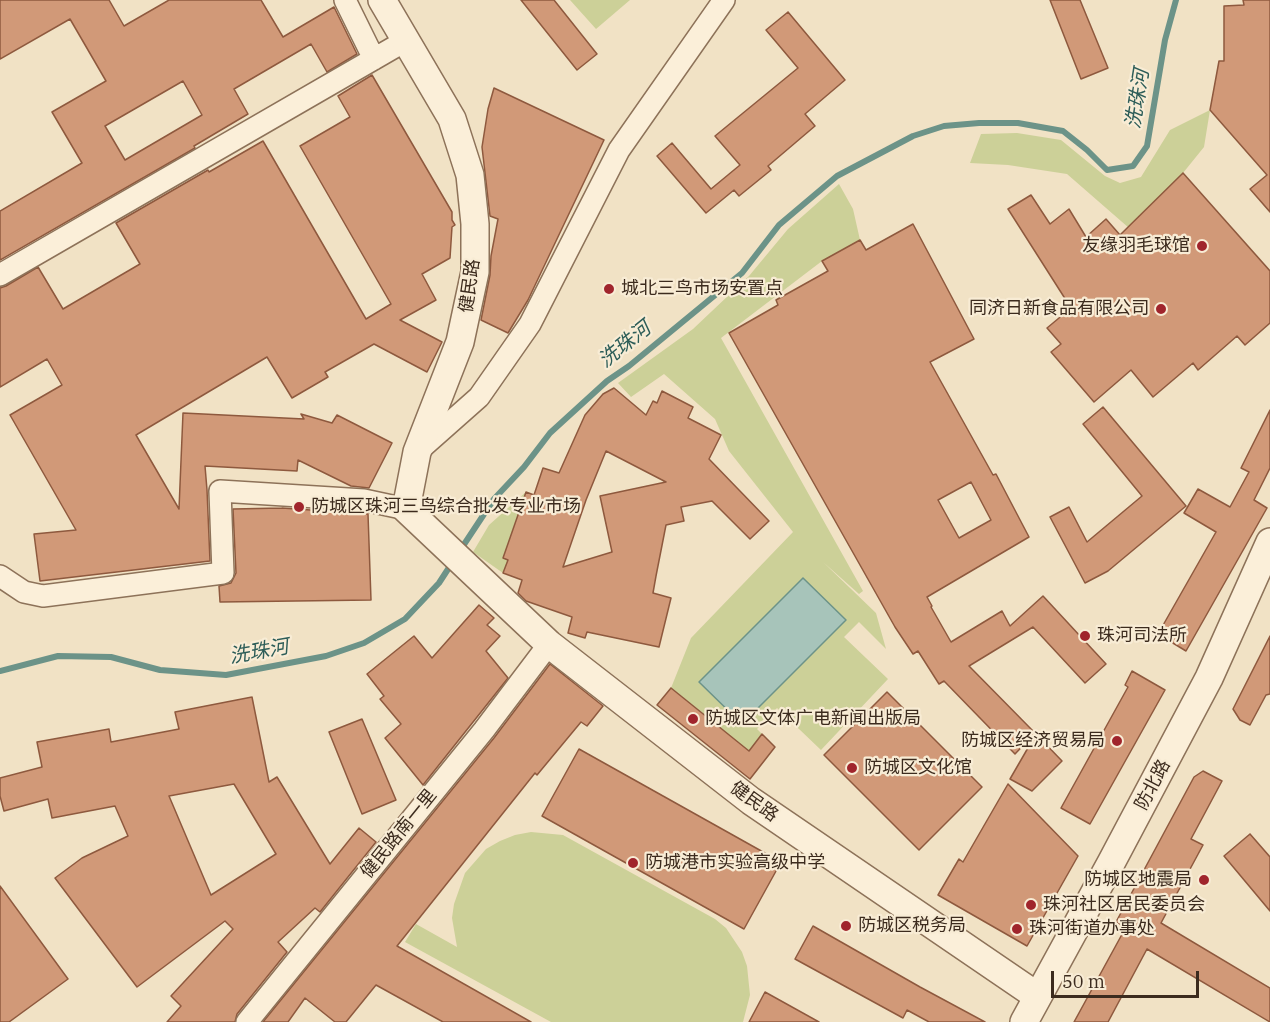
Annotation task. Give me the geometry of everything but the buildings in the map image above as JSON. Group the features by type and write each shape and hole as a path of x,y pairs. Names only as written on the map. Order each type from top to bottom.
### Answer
{"street":[{"path":"345,0 374,59"},
{"name":"健民路","path":"382,0 452,119 470,175 475,224 475,272 460,342 417,452 406,509 549,644 751,801 906,909 1037,996"},
{"path":"417,452 479,397 530,324 619,150 724,0"},
{"path":"0,275 405,41"},
{"path":"0,576 24,592 43,596 223,573 220,491 364,500 406,509"},
{"name":"防北路","path":"1024,1022 1209,678 1270,542"},
{"name":"健民路南一里","path":"247,1022 484,730 549,644"}],"green space":[{"path":"570,0 630,0 596,29"},
{"path":"1210,110 1204,147 1183,173 1129,228 1067,174 1008,165 970,163 981,134 1017,133 1061,140 1105,176 1120,183 1141,177 1170,130"},
{"path":"839,184 853,209 860,240 822,261 721,338 863,591 859,594 823,562 876,613 886,649 859,622 844,637 888,679 821,750 777,708 757,729 775,747 750,779 657,705 671,688 691,638 793,532 729,451 715,419 664,374 631,397 618,383 693,329 749,276 788,229"},
{"path":"526,492 503,558 508,560 503,573 473,552 489,525"},
{"path":"531,832 563,835 715,919 726,928 742,952 747,966 750,995 743,1022 551,1022 405,942 416,924 457,947 452,918 454,904 465,873 486,849 515,835"}],"water":[{"path":"803,578 846,620 742,724 699,682"}],"waterway":[{"name":"洗珠河","path":"461,549 494,499 524,467 550,433 607,381 629,366 742,273 779,225 837,176 913,136 944,126 979,123 1018,123 1063,131 1107,170 1133,166 1147,146 1165,40 1176,0"},
{"name":"洗珠河","path":"0,671 58,656 111,657 160,670 226,675 326,656 364,643 405,619 439,583 452,563"}],"place":[{"name":"友缘羽毛球馆","path":"1202,246"},
{"name":"城北三鸟市场安置点","path":"609,289"},
{"name":"同济日新食品有限公司","path":"1161,309"},
{"name":"防城区珠河三鸟综合批发专业市场","path":"299,507"},
{"name":"珠河司法所","path":"1085,636"},
{"name":"防城区文体广电新闻出版局","path":"693,719"},
{"name":"防城区经济贸易局","path":"1117,741"},
{"name":"防城区文化馆","path":"852,768"},
{"name":"防城港市实验高级中学","path":"633,863"},
{"name":"防城区地震局","path":"1204,880"},
{"name":"珠河社区居民委员会","path":"1031,905"},
{"name":"防城区税务局","path":"846,926"},
{"name":"珠河街道办事处","path":"1017,929"}]}
